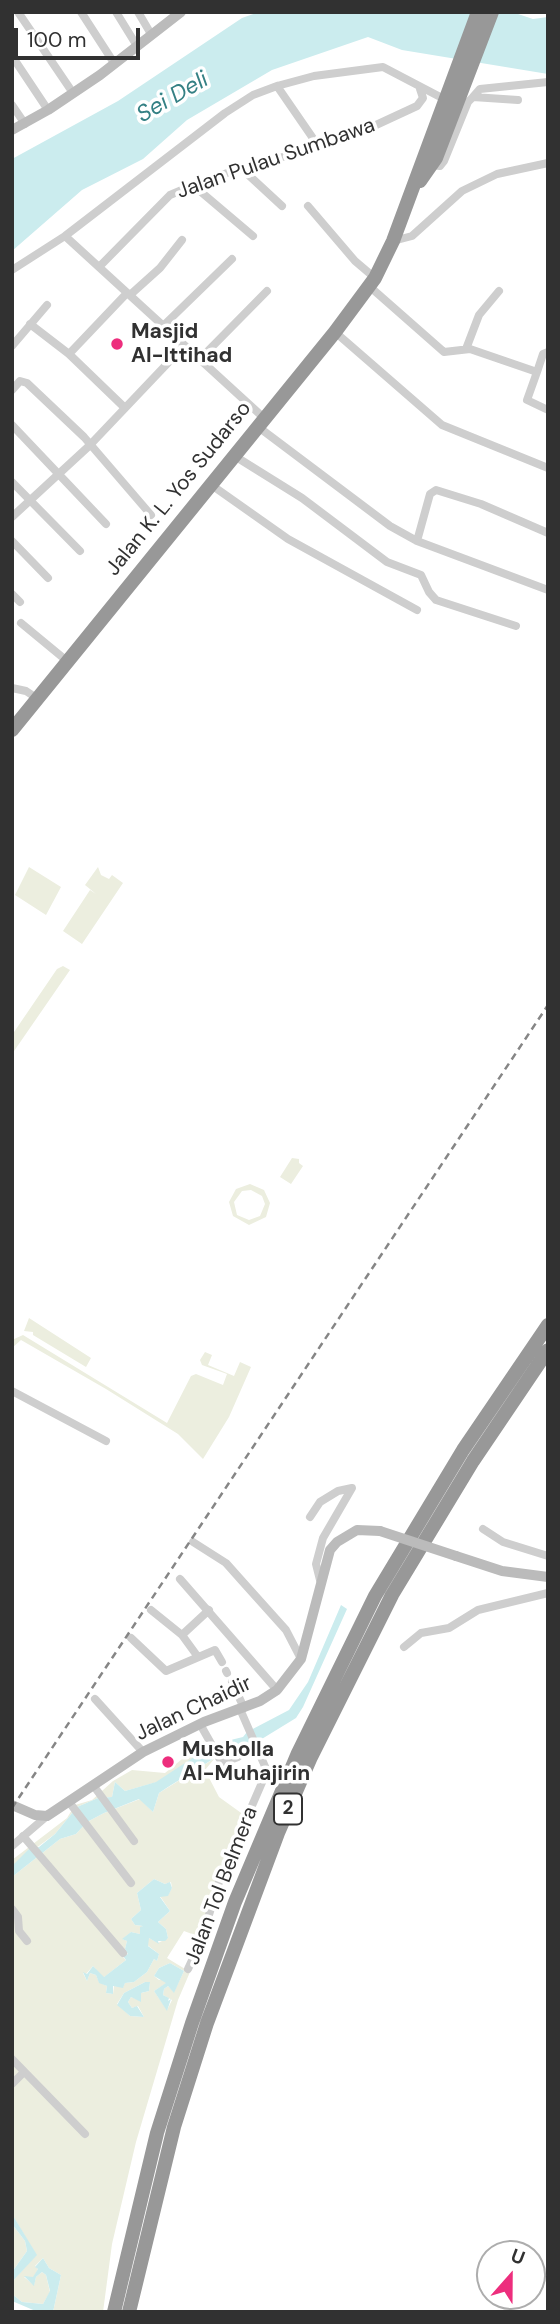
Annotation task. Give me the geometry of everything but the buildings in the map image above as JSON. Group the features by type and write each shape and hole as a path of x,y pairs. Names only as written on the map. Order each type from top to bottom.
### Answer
{"highway":[{"path":"412,190 431,165 461,78 478,12"},
{"path":"461,78 492,12"},
{"name":"Jalan K. L. Yos Sudarso","path":"13,729 335,332 374,279 393,241 446,100 461,78"},
{"name":"Jalan Tol Belmera","path":"114,2312 157,2133 192,2023 234,1902 298,1753 375,1596 463,1450 548,1325"},
{"name":"Jalan Tol Belmera","path":"129,2312 174,2127 212,2010 278,1832 311,1757 392,1595 473,1461 548,1350"}],"street":[{"path":"18,12 73,93"},
{"path":"81,12 114,64"},
{"path":"116,12 137,46"},
{"path":"138,12 151,34"},
{"path":"12,130 26,124 73,93 181,12"},
{"path":"12,56 48,110"},
{"path":"12,270 65,236 225,113 253,95 277,86 352,69 383,67 399,74 420,89 446,100"},
{"path":"431,165 440,166 444,161 468,102 480,89 548,82"},
{"path":"277,86 319,147"},
{"name":"Jalan Pulau Sumbawa","path":"100,266 164,198 242,169 348,138 417,106 423,98 420,89"},
{"path":"473,97 518,100"},
{"path":"12,105 26,124"},
{"path":"393,241 412,236 462,191 497,174 548,163"},
{"path":"242,169 282,206"},
{"path":"194,186 253,236"},
{"path":"308,206 355,261 441,350 466,349 537,372"},
{"path":"65,236 100,266 261,422 390,526 417,541 548,590"},
{"path":"69,354 129,294 160,268 182,240"},
{"path":"163,326 232,259"},
{"path":"199,360 267,291"},
{"path":"466,349 479,315 499,291"},
{"path":"12,346 47,305"},
{"path":"30,324 69,354 125,408"},
{"path":"335,332 442,425 548,468"},
{"path":"12,517 89,446 184,346"},
{"path":"547,349 527,400 548,410"},
{"path":"12,390 20,381 27,383 84,437 150,515"},
{"path":"12,425 106,524"},
{"path":"233,455 302,498 387,562 421,575 436,600 516,625"},
{"path":"12,482 80,551"},
{"path":"210,484 288,539 417,610"},
{"path":"417,541 430,494 436,490 481,504 548,533"},
{"path":"12,541 48,578"},
{"path":"12,594 20,602"},
{"path":"21,623 67,661"},
{"path":"12,688 20,688 38,699"},
{"path":"12,1391 106,1441"},
{"path":"310,1517 320,1502 338,1491 352,1488 323,1538 316,1564 320,1580"},
{"path":"483,1529 503,1542 548,1556"},
{"name":"Jalan Chaidir","path":"47,1816 71,1804 93,1785 143,1752 200,1724 242,1709 277,1690 301,1659 326,1558 337,1542 357,1530 380,1531 502,1571 548,1577"},
{"path":"193,1542 226,1563 286,1630 301,1659"},
{"path":"180,1579 277,1690"},
{"path":"404,1647 421,1633 449,1628 478,1610 548,1593"},
{"path":"151,1609 182,1635 198,1657"},
{"path":"182,1635 209,1610"},
{"path":"131,1638 166,1671 215,1650 222,1662"},
{"path":"188,1969 201,1941 219,1882 267,1771 247,1726 232,1682"},
{"path":"95,1699 143,1752"},
{"path":"200,1724 222,1763 238,1757"},
{"path":"93,1785 134,1841"},
{"path":"71,1804 131,1883"},
{"path":"12,1805 35,1815 47,1816"},
{"path":"12,1846 25,1840 47,1816"},
{"path":"25,1840 123,1953"},
{"path":"12,1909 18,1917 19,1931 27,1941"},
{"path":"12,2059 85,2134"},
{"path":"12,2084 24,2072"}],"shaded area":[{"path":"29,867 61,887 46,915 15,895"},
{"path":"98,867 101,875 109,879 112,875 123,883 82,944 63,931 90,890 96,894 85,885"},
{"path":"63,966 70,970 12,1054 12,1035 57,969"},
{"path":"292,1158 299,1159 303,1166 291,1184 280,1177"},
{"path":"250,1184 264,1190 270,1203 266,1217 249,1225 233,1216 229,1202 236,1189","holes":["251,1190 262,1196 265,1204 260,1216 249,1220 237,1215 234,1202 242,1191"]},
{"path":"29,1318 91,1358 86,1367 33,1335 33,1332 24,1331"},
{"path":"23,1335 167,1423 191,1376 196,1374 223,1385 227,1374 202,1365 200,1360 205,1352 212,1355 208,1365 234,1376 240,1362 251,1367 229,1417 203,1459 178,1434 106,1389 21,1340 12,1348 12,1340"},
{"path":"204,1741 211,1749 157,1782 125,1791 115,1782 112,1797 98,1798 77,1807 55,1834 12,1866 12,1860 67,1818 75,1805 92,1800 113,1781 132,1770 165,1773"},
{"path":"215,1758 205,1770 219,1797 244,1815 226,1854 200,1937 184,1931 167,1958 190,1972 178,2000 136,2142 112,2244 103,2312 53,2312 61,2275 49,2268 43,2258 35,2266 38,2269 34,2277 24,2277 34,2285 36,2277 42,2272 46,2275 50,2292 43,2304 22,2302 12,2294 12,2282 36,2255 12,2214 12,1877 60,1839 76,1834 87,1822 104,1813 140,1799 153,1812 159,1793","holes":["154,1879 165,1884 171,1882 172,1888 168,1895 160,1896 170,1911 158,1922 166,1929 168,1938 158,1943 149,1938 146,1944 159,1954 157,1961 154,1959 147,1972 134,1982 125,1983 123,1987 114,1986 113,1994 106,1993 107,1986 99,1982 96,1975 90,1973 87,1981 83,1973 86,1974 93,1966 103,1978 126,1960 123,1957 128,1953 125,1949 127,1941 123,1939 131,1932 140,1934 140,1928 143,1926 135,1925 131,1919 141,1910 137,1893","170,1963 184,1971 174,1992 168,1986 164,1989 163,1995 172,2000 167,2010 154,1991 167,1983 154,1976 159,1968","150,1982 149,1991 141,1993 141,2001 131,1997 128,2002 132,2008 138,2006 144,2017 130,2016 117,2004 124,1993"]},
{"path":"12,2224 25,2241 27,2251 12,2272"}],"water":[{"name":"Sei Deli","path":"259,12 512,12 533,19 548,17 548,74 402,50 368,37 272,70 187,120 143,159 82,190 12,251 12,159 118,101 242,18"},
{"path":"341,1605 347,1609 296,1718 252,1745 226,1751 168,1787 159,1793 153,1812 139,1799 104,1813 87,1822 76,1834 60,1839 12,1877 12,1866 29,1849 39,1847 55,1834 77,1807 98,1798 112,1797 115,1782 125,1791 156,1782 214,1744 243,1737 247,1732 289,1710 308,1682"},
{"path":"154,1879 165,1884 170,1882 172,1888 168,1896 160,1897 170,1911 158,1922 166,1929 168,1938 158,1941 159,1944 149,1938 148,1946 159,1954 157,1961 154,1959 147,1972 134,1982 125,1983 123,1988 113,1986 113,1994 106,1993 107,1986 99,1983 96,1975 90,1973 87,1981 83,1972 87,1974 93,1966 104,1977 126,1960 123,1956 128,1954 125,1949 127,1941 122,1939 131,1932 140,1934 140,1927 143,1926 135,1925 131,1919 141,1910 137,1893"},
{"path":"170,1963 184,1971 174,1993 168,1986 164,1989 163,1995 169,1998 168,2001 171,1999 167,2011 154,1991 166,1983 154,1976 159,1968"},
{"path":"150,1982 149,1991 141,1993 141,2002 131,1997 128,2002 132,2008 137,2006 144,2017 130,2016 117,2005 124,1993"},
{"path":"12,2214 37,2255 12,2282 12,2272 27,2251 25,2241 12,2224"},
{"path":"43,2258 49,2268 61,2275 53,2312 38,2312 12,2301 12,2294 22,2302 43,2304 50,2291 46,2275 42,2272 36,2277 34,2286 24,2276 33,2277 38,2269 35,2267"}],"railway":[{"path":"12,1808 548,1005"}],"place":[{"name":"Masjid Al-Ittihad","path":"117,344"},
{"name":"Musholla Al-Muhajirin","path":"168,1762"}]}
